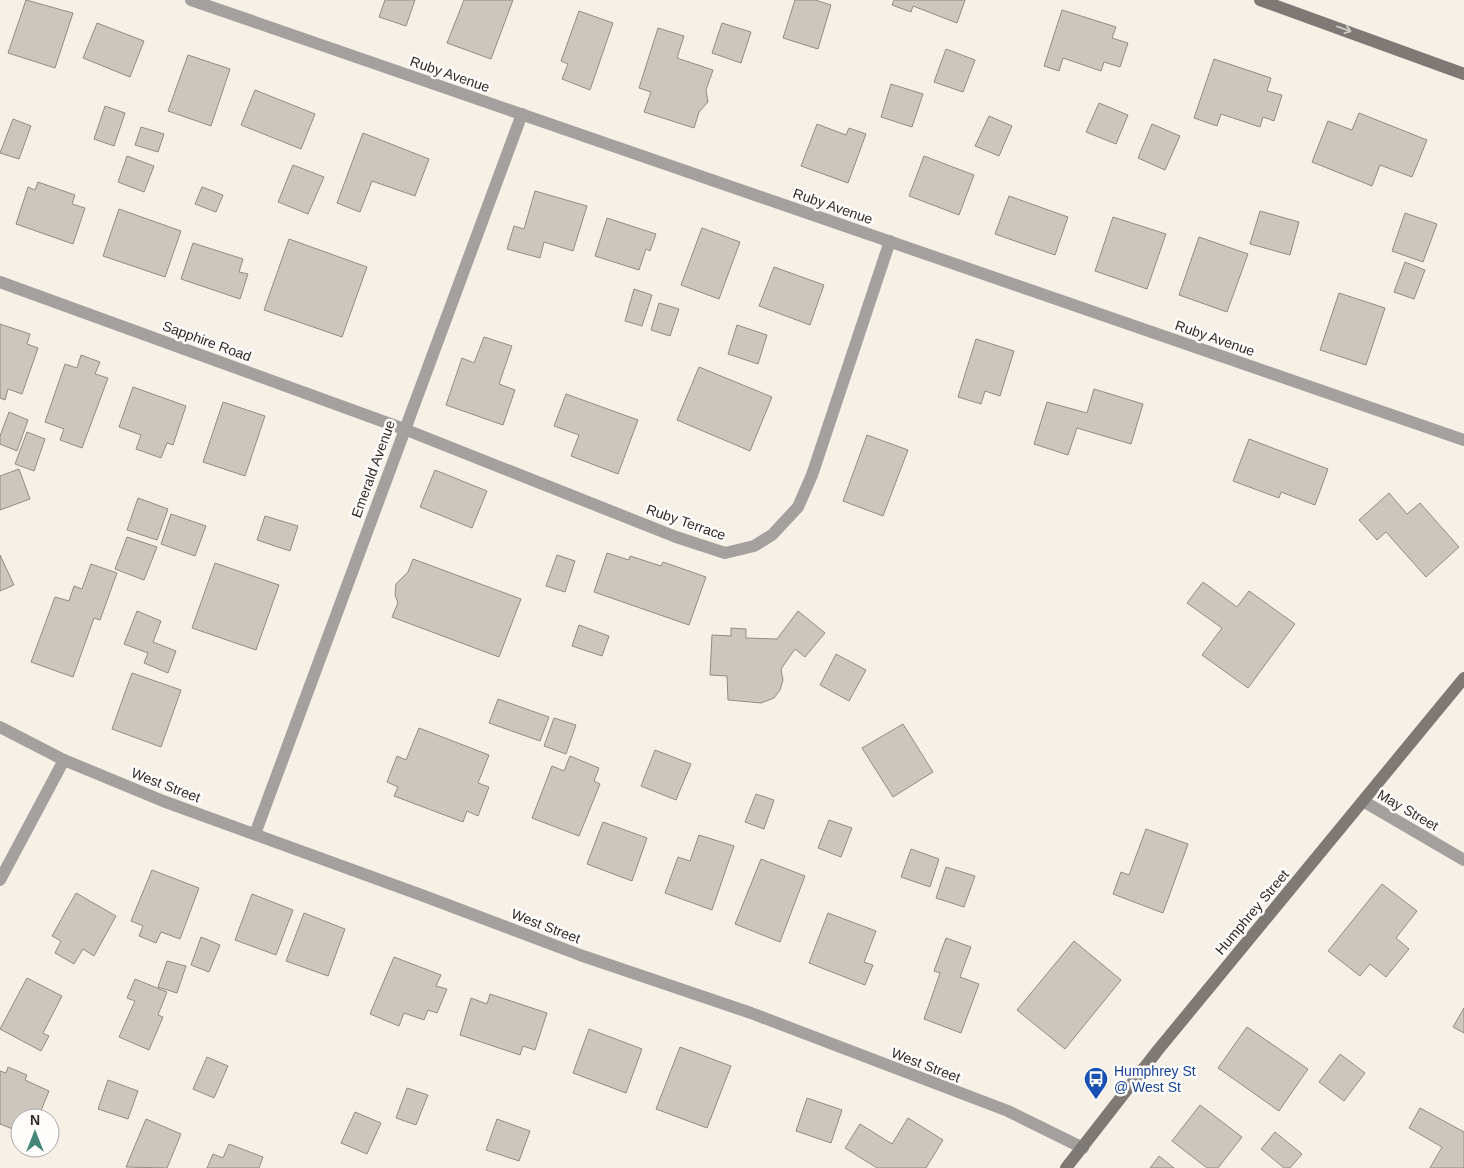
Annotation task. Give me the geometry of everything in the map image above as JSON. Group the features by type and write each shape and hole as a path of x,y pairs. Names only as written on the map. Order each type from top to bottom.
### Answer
{"main road":[{"path":"1260,0 1464,74"},
{"name":"Humphrey Street","path":"1066,1168 1158,1050 1464,678"}],"street":[{"name":"Ruby Avenue","path":"191,0 1464,440"},
{"name":"Emerald Avenue","path":"255,834 522,114"},
{"name":"Ruby Terrace","path":"404,429 676,537 725,553 754,546 772,535 798,507 812,475 890,241"},
{"name":"Sapphire Road","path":"0,282 404,429"},
{"name":"West Street","path":"0,727 64,760 163,801 580,955 750,1013 1008,1111 1083,1148"},
{"path":"0,880 64,760"},
{"name":"May Street","path":"1363,801 1464,860"}],"building":[{"path":"26,0 73,13 55,68 8,53"},
{"path":"385,0 415,0 406,26 379,17"},
{"path":"464,0 513,0 491,59 447,43"},
{"path":"795,0 815,0 831,5 818,49 783,38"},
{"path":"894,0 965,0 957,23 913,6 911,12 892,5"},
{"path":"1062,10 1116,27 1112,38 1128,43 1120,67 1104,62 1101,71 1063,58 1059,71 1044,66"},
{"path":"579,11 613,23 590,90 562,79 568,64 561,61"},
{"path":"97,23 144,41 130,77 83,58"},
{"path":"722,23 751,32 741,63 712,53"},
{"path":"658,28 684,36 677,58 713,70 706,90 708,102 699,112 694,128 644,112 651,92 639,88"},
{"path":"946,49 975,60 963,92 934,82"},
{"path":"188,55 230,69 211,126 168,111"},
{"path":"1214,59 1271,78 1267,91 1282,95 1274,121 1263,117 1260,127 1221,114 1217,126 1194,118"},
{"path":"891,84 923,94 912,127 881,117"},
{"path":"255,90 315,114 301,149 241,125"},
{"path":"1099,103 1128,115 1116,144 1086,132"},
{"path":"105,106 125,113 114,146 94,139"},
{"path":"1359,113 1427,140 1412,177 1380,165 1372,186 1312,162 1328,121 1352,130"},
{"path":"989,116 1012,126 999,156 975,146"},
{"path":"13,119 31,126 19,159 0,153"},
{"path":"817,124 846,135 849,128 866,134 848,183 801,166"},
{"path":"1152,124 1180,136 1165,170 1138,158"},
{"path":"141,127 164,134 158,152 135,145"},
{"path":"363,133 429,159 415,196 372,181 360,212 337,203"},
{"path":"127,156 154,166 144,192 118,182"},
{"path":"924,156 974,175 959,215 909,196"},
{"path":"293,165 324,177 308,214 278,202"},
{"path":"38,182 75,195 72,204 85,208 73,244 16,224 28,187 35,190"},
{"path":"202,187 223,195 216,212 195,204"},
{"path":"535,191 587,206 573,251 544,242 540,258 507,249 514,226 524,229"},
{"path":"1009,196 1068,217 1055,255 995,234"},
{"path":"119,209 181,231 165,277 103,256"},
{"path":"1260,211 1299,222 1290,255 1250,244"},
{"path":"1405,213 1437,224 1423,262 1392,251"},
{"path":"1113,217 1166,234 1147,289 1095,271"},
{"path":"607,218 656,234 650,251 646,249 639,270 595,256"},
{"path":"702,228 740,242 719,299 681,285"},
{"path":"1199,237 1248,254 1227,312 1179,295"},
{"path":"289,239 367,267 342,337 264,310"},
{"path":"193,243 243,259 239,272 248,274 240,299 181,279"},
{"path":"1405,262 1425,270 1414,299 1394,292"},
{"path":"774,267 824,285 810,325 759,306"},
{"path":"634,289 652,295 642,326 625,321"},
{"path":"1339,293 1385,308 1366,365 1320,350"},
{"path":"659,303 679,309 670,336 651,330"},
{"path":"0,324 30,334 27,344 38,348 22,394 8,389 5,400 0,398"},
{"path":"737,325 767,335 758,364 728,354"},
{"path":"484,337 512,346 499,384 515,390 503,425 446,405 462,358 474,363"},
{"path":"976,339 1014,351 1000,396 985,391 981,404 958,397"},
{"path":"81,355 100,362 95,374 108,378 82,448 60,440 64,429 45,422 65,364 77,368"},
{"path":"699,367 772,397 750,451 677,420"},
{"path":"133,387 186,406 173,445 167,443 161,458 136,449 141,435 119,427"},
{"path":"1094,389 1143,404 1131,444 1077,428 1068,455 1034,444 1047,402 1087,413"},
{"path":"566,394 638,420 618,474 571,456 579,435 554,426"},
{"path":"223,402 265,416 245,476 203,462"},
{"path":"9,412 28,420 17,451 0,444 0,436"},
{"path":"27,432 45,439 34,471 15,464"},
{"path":"867,435 908,450 883,516 843,501"},
{"path":"1249,439 1328,469 1315,505 1281,492 1279,498 1233,481"},
{"path":"19,469 30,499 0,510 0,476"},
{"path":"435,470 487,491 472,528 420,507"},
{"path":"1389,493 1407,514 1420,503 1459,547 1426,577 1386,532 1377,540 1359,520"},
{"path":"138,498 168,509 157,540 127,530"},
{"path":"171,514 206,526 195,556 161,544"},
{"path":"265,516 298,526 290,551 257,540"},
{"path":"127,537 157,547 144,580 115,569"},
{"path":"607,553 629,560 630,556 661,566 663,562 706,577 689,625 594,592"},
{"path":"0,555 14,585 0,591"},
{"path":"557,555 575,561 565,592 546,586"},
{"path":"413,559 521,599 499,657 392,617 398,603 395,595 396,584 408,572"},
{"path":"215,563 279,585 256,650 192,628"},
{"path":"91,564 117,573 100,620 94,618 73,677 31,662 55,597 69,601 74,586 82,589"},
{"path":"1203,582 1237,607 1249,591 1295,624 1248,688 1202,655 1222,628 1187,603"},
{"path":"137,611 161,621 153,642 176,651 168,673 144,663 148,653 124,644"},
{"path":"798,611 825,633 805,657 795,649 781,669 783,680 780,690 774,698 761,703 728,700 727,676 710,675 712,635 731,636 731,628 746,629 746,638 777,639"},
{"path":"579,625 609,636 602,656 572,646"},
{"path":"836,654 866,670 849,701 820,685"},
{"path":"132,673 181,690 161,747 112,729"},
{"path":"498,699 549,717 540,741 489,723"},
{"path":"554,718 576,725 566,754 544,746"},
{"path":"903,724 933,772 893,797 862,748"},
{"path":"419,728 489,755 478,783 489,787 478,816 467,811 463,822 394,796 398,787 387,782 397,756 406,760"},
{"path":"655,750 691,764 676,800 641,786"},
{"path":"570,756 599,768 594,781 600,784 579,836 532,818 552,766 564,771"},
{"path":"756,794 774,800 764,829 745,822"},
{"path":"829,820 852,828 841,857 818,848"},
{"path":"603,822 647,838 632,881 587,864"},
{"path":"1146,829 1188,844 1163,913 1113,894 1121,872 1129,875"},
{"path":"699,835 734,846 712,910 665,893 678,857 690,861"},
{"path":"911,849 939,859 930,887 901,877"},
{"path":"761,859 805,876 780,942 735,924"},
{"path":"946,867 975,876 964,907 936,898"},
{"path":"152,870 199,888 180,939 161,932 156,943 139,936 143,926 131,921"},
{"path":"1382,884 1417,911 1396,938 1409,949 1386,977 1370,964 1360,976 1328,951"},
{"path":"76,893 116,916 94,956 83,949 74,964 55,953 61,941 52,936"},
{"path":"252,894 293,910 276,955 235,940"},
{"path":"304,913 345,929 328,976 286,961"},
{"path":"828,913 876,931 864,962 873,965 865,985 809,963"},
{"path":"201,937 220,945 209,972 191,965"},
{"path":"946,938 971,947 960,977 979,984 961,1033 924,1019 940,973 934,971"},
{"path":"1074,941 1121,980 1065,1049 1017,1010"},
{"path":"394,957 441,975 436,986 447,989 437,1013 428,1010 424,1020 404,1013 399,1026 370,1014"},
{"path":"167,961 186,966 177,993 158,987"},
{"path":"27,978 62,996 43,1033 49,1036 41,1051 0,1029"},
{"path":"135,979 167,992 158,1015 163,1017 149,1050 119,1037 135,1001 127,998"},
{"path":"490,994 547,1013 535,1050 523,1046 520,1055 460,1035 471,998 487,1004"},
{"path":"1464,1008 1464,1033 1453,1027"},
{"path":"1247,1027 1308,1069 1279,1111 1218,1068"},
{"path":"589,1029 642,1049 626,1093 573,1073"},
{"path":"680,1047 731,1066 707,1128 656,1109"},
{"path":"1340,1054 1365,1073 1344,1101 1319,1082"},
{"path":"207,1057 228,1066 214,1098 193,1089"},
{"path":"8,1067 27,1075 25,1080 49,1091 42,1108 10,1108 10,1128 0,1124 0,1071 6,1073"},
{"path":"108,1080 138,1091 128,1119 98,1109"},
{"path":"407,1088 428,1095 416,1125 396,1118"},
{"path":"807,1098 842,1110 831,1143 796,1131"},
{"path":"1200,1105 1242,1137 1218,1168 1207,1168 1172,1141"},
{"path":"1420,1108 1464,1132 1464,1168 1430,1168 1442,1147 1409,1128"},
{"path":"355,1112 381,1123 367,1154 341,1143"},
{"path":"908,1118 943,1140 926,1168 877,1168 845,1148 860,1124 892,1144"},
{"path":"146,1119 181,1134 167,1168 126,1167"},
{"path":"497,1119 530,1131 519,1161 486,1150"},
{"path":"1275,1132 1302,1154 1290,1168 1284,1168 1261,1149"},
{"path":"229,1144 263,1157 259,1168 207,1168 213,1154 223,1158"},
{"path":"1159,1156 1174,1168 1150,1168"}],"place":[{"name":"Humphrey St @ West St","path":"1096,1100"}]}
